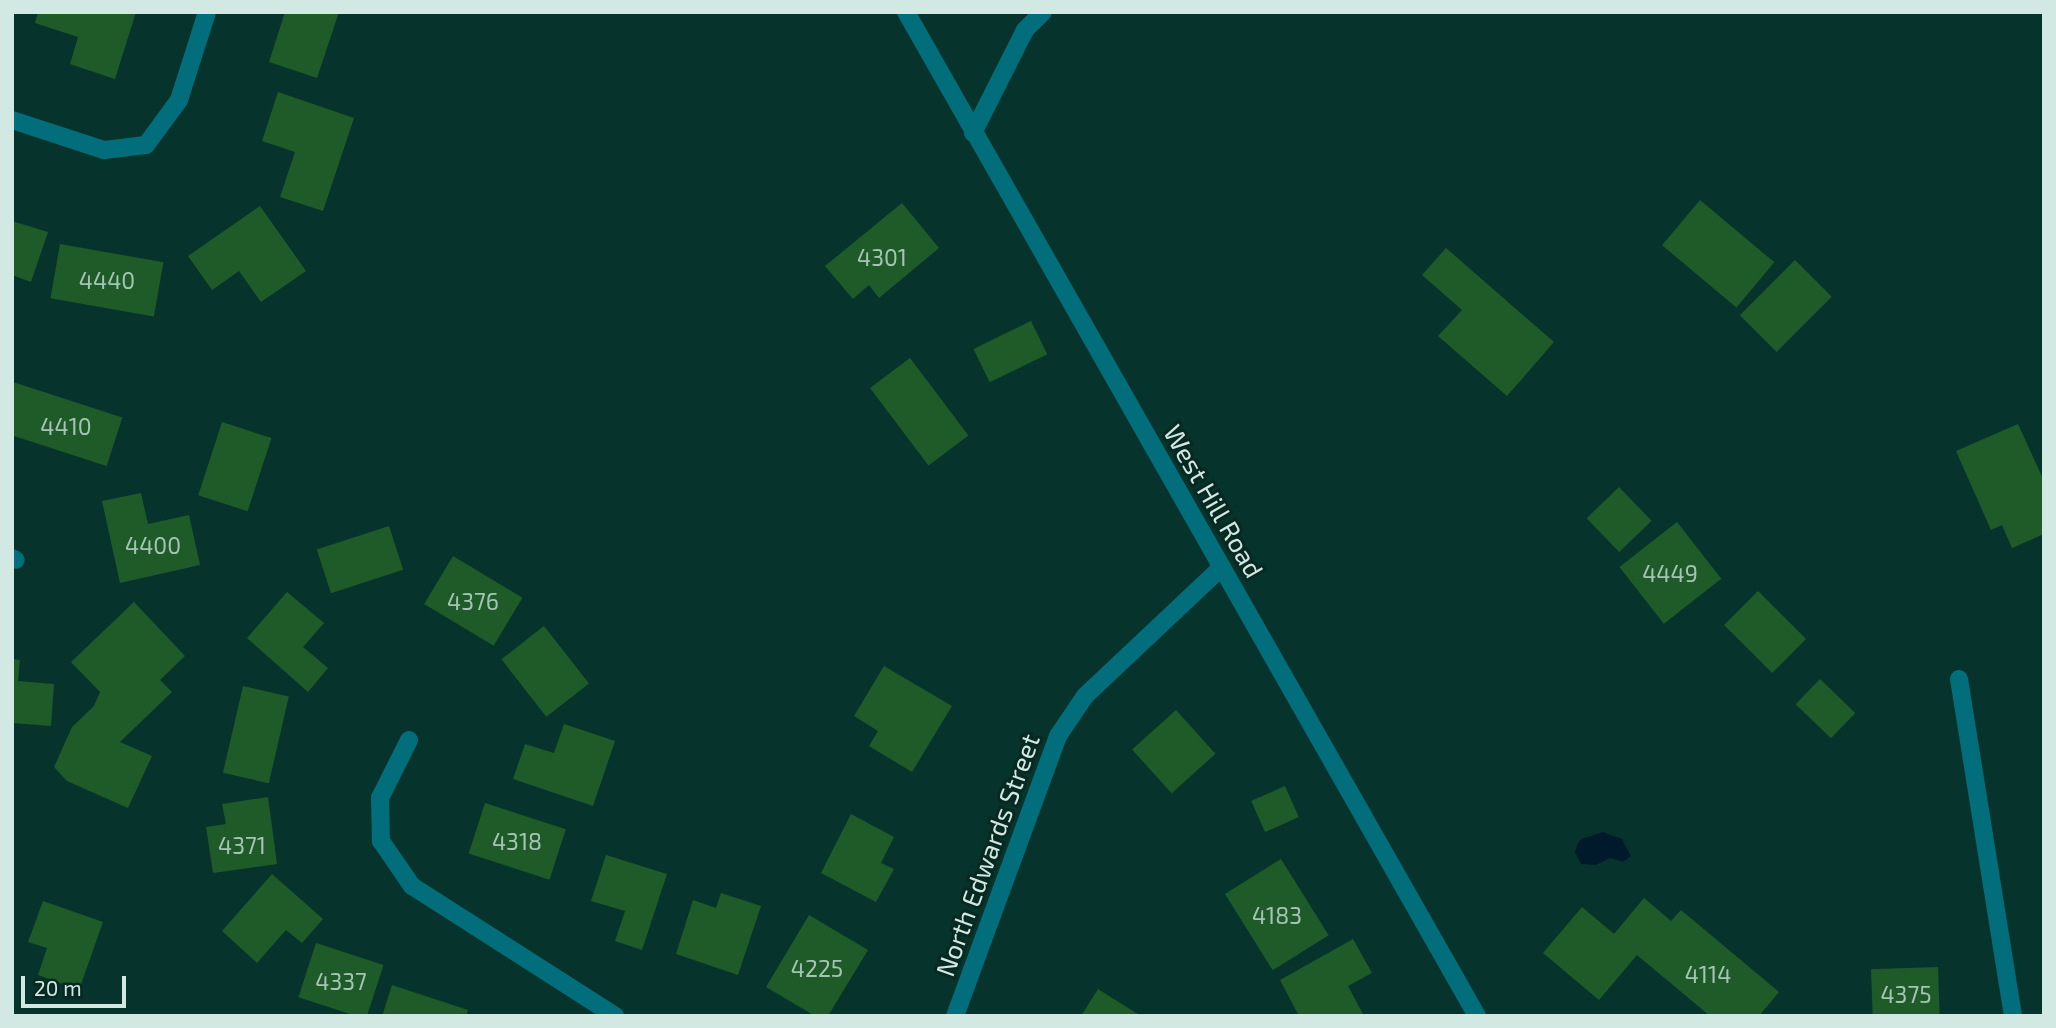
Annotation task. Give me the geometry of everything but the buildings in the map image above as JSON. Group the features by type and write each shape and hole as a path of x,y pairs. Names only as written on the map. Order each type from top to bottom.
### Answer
{"street":[{"path":"12,120 104,150 146,145 179,100 208,12"},
{"name":"West Hill Road","path":"906,12 1478,1016"},
{"path":"973,133 1025,30 1043,12"},
{"name":"North Edwards Street","path":"955,1016 1058,736 1085,696 1222,567"},
{"path":"1959,680 2013,1016"},
{"path":"409,740 380,798 381,841 412,886 614,1016"}],"water":[{"path":"1603,832 1622,839 1631,856 1623,862 1610,858 1596,865 1581,864 1575,852 1581,839"}]}
